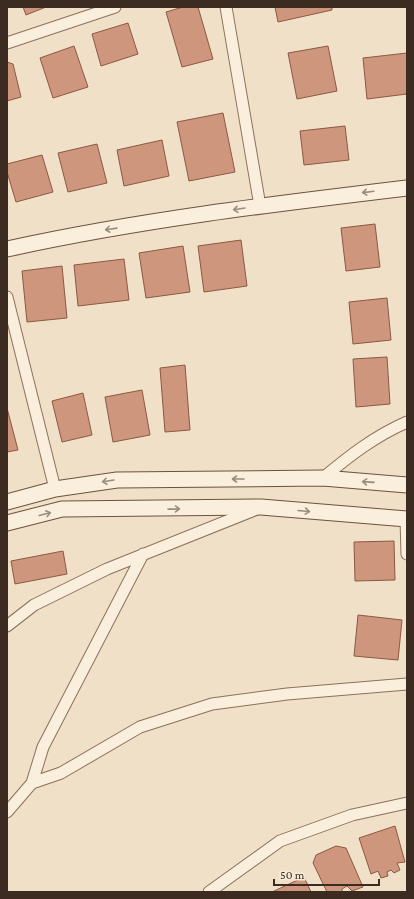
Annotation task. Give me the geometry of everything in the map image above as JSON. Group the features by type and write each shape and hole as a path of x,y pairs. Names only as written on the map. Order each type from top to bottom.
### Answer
{"main road":[{"path":"7,249 81,233 260,206 407,188"},
{"path":"7,502 55,489 117,480 323,478 407,485"},
{"path":"7,523 62,509 262,507 406,519"}],"street":[{"path":"7,43 115,7"},
{"path":"226,7 260,206"},
{"path":"7,297 55,489"},
{"path":"323,478 350,455 391,429 407,422"},
{"path":"7,626 34,605 107,569 262,507"},
{"path":"406,519 407,554"},
{"path":"7,812 32,783 43,747 143,554"},
{"path":"32,783 61,773 140,726 212,704 287,694 407,684"},
{"path":"209,892 280,841 352,814 407,803"}],"building":[{"path":"23,7 46,7 26,15"},
{"path":"183,7 198,7 213,59 182,67 166,12"},
{"path":"275,7 332,7 332,10 278,22"},
{"path":"128,23 138,54 101,66 92,34"},
{"path":"74,46 88,87 53,98 40,58"},
{"path":"328,46 337,91 297,99 288,53"},
{"path":"407,53 407,94 367,99 363,58"},
{"path":"7,62 13,64 21,97 7,101"},
{"path":"223,113 235,172 189,181 177,122"},
{"path":"345,126 349,160 304,165 300,131"},
{"path":"162,140 169,176 124,186 117,150"},
{"path":"97,144 107,183 68,192 58,153"},
{"path":"42,155 53,192 16,202 7,172 7,164"},
{"path":"375,224 380,267 346,271 341,228"},
{"path":"241,240 247,286 204,292 198,246"},
{"path":"183,246 190,292 146,298 139,253"},
{"path":"124,259 129,300 78,306 74,265"},
{"path":"62,266 67,318 27,322 22,271"},
{"path":"387,298 391,340 353,344 349,302"},
{"path":"387,357 390,404 356,407 353,359"},
{"path":"185,365 190,430 165,432 160,368"},
{"path":"142,390 150,435 113,442 105,397"},
{"path":"83,393 92,435 62,442 52,401"},
{"path":"7,408 18,450 7,452"},
{"path":"394,541 395,580 355,581 354,542"},
{"path":"63,551 67,574 15,584 11,561"},
{"path":"358,615 402,620 398,660 354,656"},
{"path":"395,826 405,862 397,863 400,870 394,873 391,870 387,872 388,876 381,878 378,871 371,874 359,838"},
{"path":"336,846 346,848 363,887 352,891 347,886 342,889 342,892 327,892 313,863 316,855"},
{"path":"304,877 311,892 272,892"}]}
